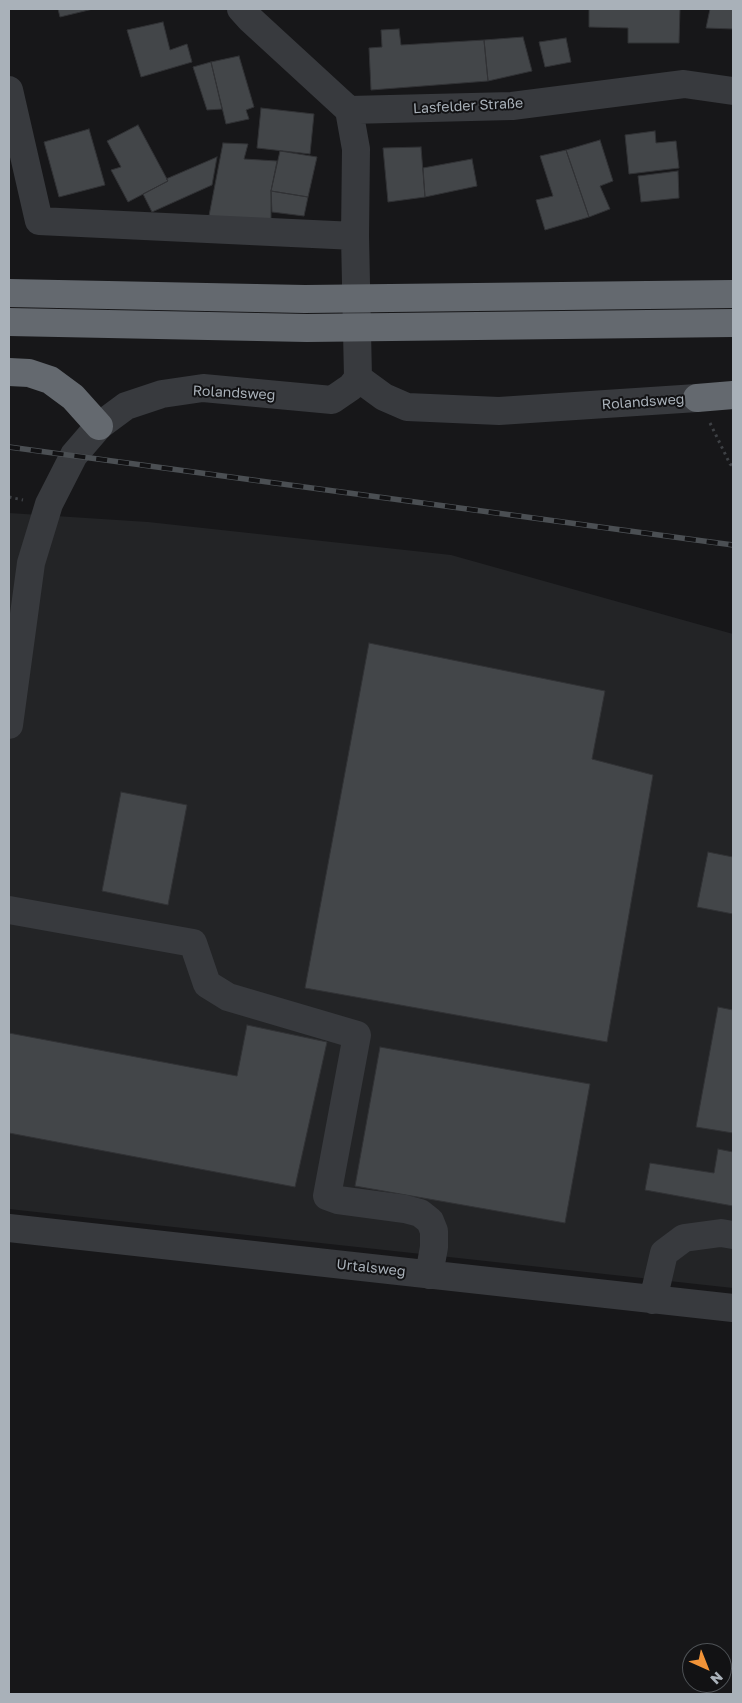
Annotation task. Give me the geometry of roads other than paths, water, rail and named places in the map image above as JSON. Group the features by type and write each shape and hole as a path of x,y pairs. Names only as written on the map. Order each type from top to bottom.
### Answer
{"highway":[{"path":"9,294 305,299 733,294"},
{"path":"9,322 307,328 733,323"},
{"path":"9,372 29,373 50,380 73,397 99,426"},
{"path":"697,398 733,395"}],"street":[{"path":"241,9 349,110 356,149 355,236 358,378"},
{"name":"Lasfelder Straße","path":"349,110 512,106 684,84 733,91"},
{"path":"9,90 39,221 355,236"},
{"name":"Rolandsweg","path":"9,725 31,563 49,504 74,456 99,426 126,406 162,394 203,388 332,400 350,387 358,378 384,397 407,406 499,411 697,398"},
{"path":"9,910 193,943 208,984 228,997 358,1035 327,1196 338,1200 405,1209 420,1213 430,1221 434,1231 434,1247 429,1275"},
{"name":"Urtalsweg","path":"9,1228 733,1308"},
{"path":"653,1300 664,1253 684,1238 721,1233 733,1235"}],"railway":[{"path":"9,447 733,545"}]}
